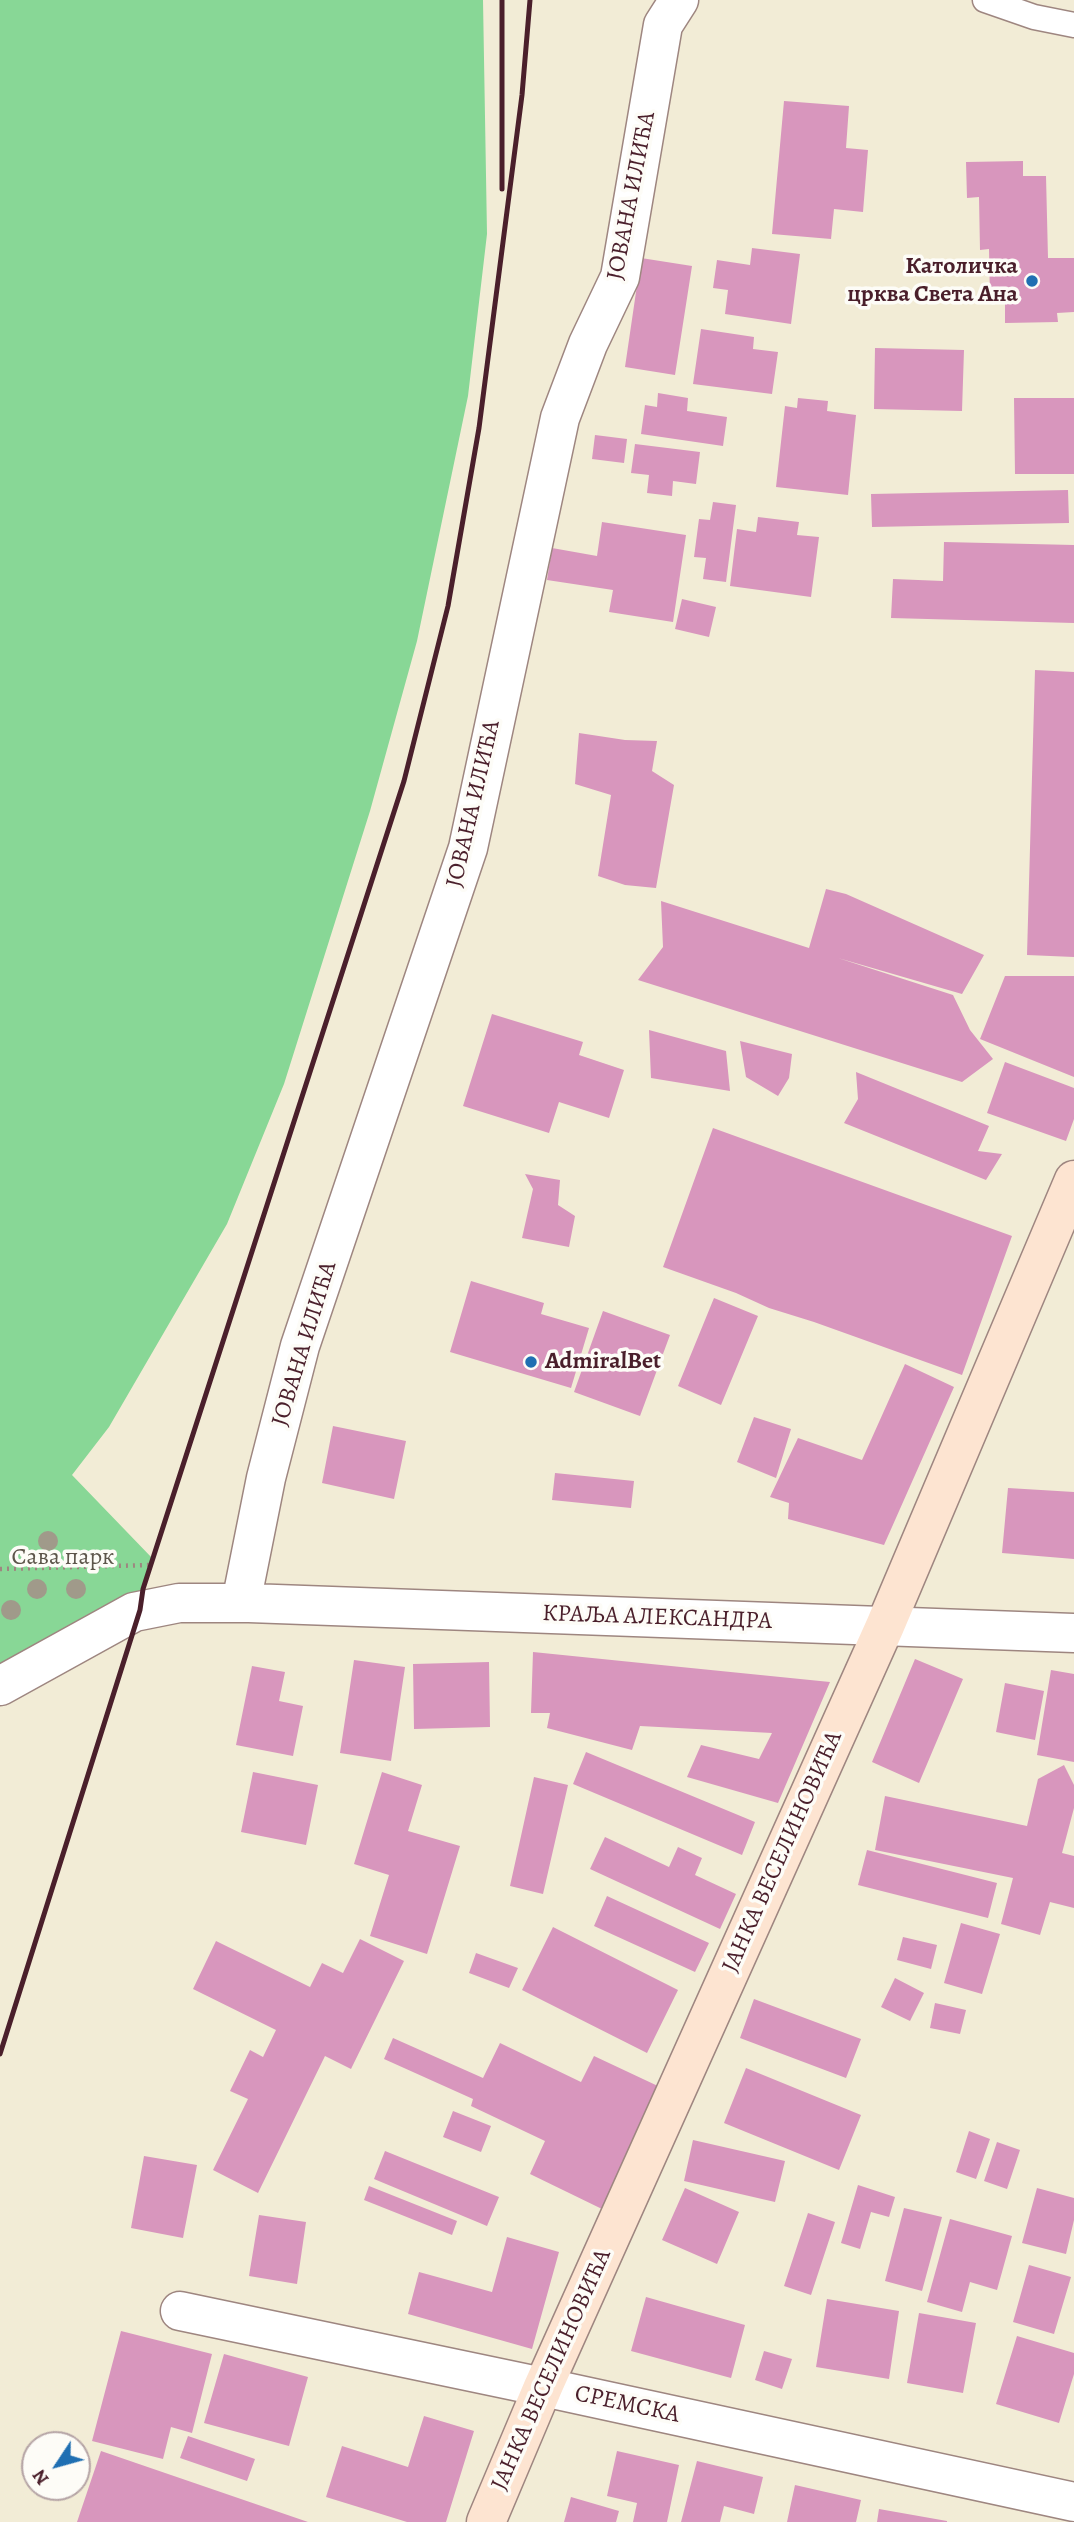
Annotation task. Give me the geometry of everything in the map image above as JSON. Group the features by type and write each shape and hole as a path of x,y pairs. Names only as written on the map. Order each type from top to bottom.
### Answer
{"main road":[{"name":"ЈАНКА ВЕСЕЛИНОВИЋА","path":"486,2522 543,2387 885,1626 1074,1180"}],"street":[{"name":"ЈОВАНА ИЛИЋА","path":"240,1603 266,1478 300,1346 468,848 559,418 587,344 620,277 663,25 679,0"},
{"name":"КРАЉА АЛЕКСАНДРА","path":"0,1686 104,1626 134,1612 179,1603 1074,1633"},
{"name":"СРЕМСКА","path":"180,2311 1074,2502"}],"lane":[{"path":"985,0 1034,17 1074,25"}],"path":[{"path":"0,1569 151,1564"}],"green space":[{"name":"Сава парк","path":"0,0 483,0 487,234 468,396 417,641 370,811 284,1084 227,1224 109,1427 72,1475 153,1559 143,1589 0,1664"}],"building":[{"path":"784,101 849,106 846,148 868,150 863,212 834,209 831,239 772,234"},
{"path":"1023,161 1023,176 1046,176 1048,258 1074,258 1074,312 1057,313 1058,322 1005,323 1005,299 990,300 989,249 980,250 979,197 967,198 966,162"},
{"path":"752,248 800,254 791,324 725,314 728,290 713,288 717,260 750,265"},
{"path":"641,258 692,266 675,375 625,367"},
{"path":"701,329 754,337 753,349 778,352 772,394 693,384"},
{"path":"875,348 964,350 962,411 874,409"},
{"path":"658,393 688,398 687,411 727,417 723,446 641,434 645,405 657,407"},
{"path":"798,398 828,401 827,411 856,415 848,495 776,487 785,406 797,408"},
{"path":"1014,398 1074,398 1074,474 1015,474"},
{"path":"595,435 627,439 624,463 592,459"},
{"path":"635,444 700,452 696,484 673,481 672,496 647,493 649,475 631,473"},
{"path":"1068,490 1069,523 872,527 871,494"},
{"path":"713,502 736,505 726,582 703,579 706,558 694,557 699,519 710,520"},
{"path":"758,517 799,522 797,535 819,537 811,597 730,586 737,529 756,532"},
{"path":"602,522 686,535 673,622 609,612 613,590 547,580 552,548 597,556"},
{"path":"944,542 1074,545 1074,623 891,618 893,579 943,581"},
{"path":"682,599 716,607 709,637 675,629"},
{"path":"1035,670 1074,672 1074,957 1027,955"},
{"path":"579,733 625,740 657,741 652,771 674,785 656,888 625,885 598,876 611,795 575,784"},
{"path":"826,889 846,894 984,955 962,994 838,958 953,995 970,1030 993,1059 962,1082 638,980 663,947 661,901 809,948"},
{"path":"1005,976 1074,976 1074,1077 980,1039"},
{"path":"492,1014 583,1042 579,1055 624,1070 609,1118 559,1102 549,1133 463,1106"},
{"path":"649,1030 726,1051 730,1091 651,1078"},
{"path":"740,1041 792,1054 789,1078 778,1096 746,1077"},
{"path":"1005,1062 1074,1088 1074,1119 1066,1141 987,1113"},
{"path":"856,1072 989,1126 978,1151 1002,1154 986,1180 844,1123 858,1099"},
{"path":"713,1128 1012,1236 962,1375 769,1308 663,1267"},
{"path":"525,1174 560,1180 558,1205 575,1216 569,1247 522,1238 533,1189"},
{"path":"471,1281 544,1303 541,1314 589,1328 571,1388 450,1352"},
{"path":"714,1298 758,1316 721,1405 678,1386"},
{"path":"603,1311 670,1335 640,1416 574,1392"},
{"path":"905,1364 954,1387 884,1545 788,1519 789,1503 770,1497 798,1438 862,1460"},
{"path":"754,1417 791,1429 776,1478 737,1462"},
{"path":"333,1426 406,1441 394,1499 322,1483"},
{"path":"555,1473 634,1481 631,1508 552,1500"},
{"path":"1008,1488 1074,1492 1074,1559 1002,1553"},
{"path":"533,1652 830,1682 778,1803 687,1777 701,1745 759,1759 772,1733 640,1726 632,1750 547,1728 550,1713 531,1713"},
{"path":"915,1659 963,1679 919,1783 872,1762"},
{"path":"354,1660 405,1667 391,1761 340,1753"},
{"path":"489,1662 490,1727 414,1729 413,1664"},
{"path":"252,1666 285,1672 279,1701 303,1706 293,1756 236,1745"},
{"path":"1051,1670 1074,1674 1074,1762 1037,1755"},
{"path":"1005,1683 1044,1691 1035,1740 996,1732"},
{"path":"586,1752 755,1822 742,1855 573,1784"},
{"path":"1064,1765 1074,1785 1074,1808 1062,1853 1074,1856 1074,1908 1050,1902 1040,1935 1001,1924 1013,1878 875,1850 885,1796 1027,1826 1038,1779"},
{"path":"253,1772 318,1785 306,1845 241,1832"},
{"path":"382,1772 422,1785 408,1831 460,1846 427,1954 370,1936 389,1875 354,1864"},
{"path":"534,1777 568,1785 543,1894 510,1886"},
{"path":"605,1837 669,1867 678,1847 702,1858 695,1875 736,1894 720,1929 590,1869"},
{"path":"867,1850 997,1883 988,1918 858,1885"},
{"path":"607,1896 709,1943 695,1972 594,1926"},
{"path":"961,1923 1000,1934 982,1994 944,1983"},
{"path":"553,1927 678,1990 647,2053 522,1990"},
{"path":"903,1937 937,1945 931,1969 897,1960"},
{"path":"360,1939 404,1961 351,2069 325,2056 258,2193 213,2170 248,2099 230,2091 250,2050 263,2057 276,2030 193,1989 216,1941 310,1987 322,1963 343,1973"},
{"path":"476,1953 518,1968 509,1988 469,1973"},
{"path":"895,1978 924,1993 910,2021 881,2007"},
{"path":"754,1999 861,2039 846,2078 740,2038"},
{"path":"935,2003 966,2010 960,2034 930,2028"},
{"path":"393,2038 483,2078 500,2043 581,2082 594,2056 660,2087 602,2209 530,2174 545,2141 471,2106 473,2099 384,2059"},
{"path":"746,2068 861,2115 839,2170 724,2123"},
{"path":"453,2111 491,2126 481,2152 443,2137"},
{"path":"969,2131 990,2139 976,2179 956,2172"},
{"path":"693,2140 785,2161 775,2202 684,2181"},
{"path":"997,2142 1020,2150 1007,2189 984,2181"},
{"path":"385,2151 499,2197 487,2226 374,2179"},
{"path":"144,2156 197,2165 183,2238 131,2228"},
{"path":"858,2185 895,2197 889,2217 871,2212 860,2249 841,2243"},
{"path":"369,2186 457,2221 452,2235 364,2200"},
{"path":"685,2188 739,2212 717,2264 662,2240"},
{"path":"1037,2188 1074,2198 1074,2220 1066,2254 1022,2243"},
{"path":"904,2208 942,2217 922,2291 885,2281"},
{"path":"808,2213 835,2222 811,2295 784,2286"},
{"path":"259,2215 306,2222 297,2284 249,2276"},
{"path":"950,2219 1012,2236 997,2290 970,2282 962,2312 927,2302"},
{"path":"507,2237 559,2252 532,2349 408,2314 419,2272 492,2292"},
{"path":"1029,2265 1071,2277 1054,2334 1013,2322"},
{"path":"646,2297 745,2325 731,2378 631,2351"},
{"path":"827,2299 899,2311 889,2379 816,2367"},
{"path":"919,2313 976,2323 963,2393 907,2383"},
{"path":"121,2331 212,2354 192,2433 171,2427 163,2459 92,2441"},
{"path":"1017,2336 1074,2353 1074,2374 1059,2423 996,2404"},
{"path":"764,2351 792,2359 782,2389 755,2380"},
{"path":"224,2354 308,2377 289,2446 204,2423"},
{"path":"424,2416 474,2431 446,2522 407,2522 326,2497 342,2446 408,2467"},
{"path":"188,2436 255,2459 247,2481 180,2458"},
{"path":"101,2451 308,2522 77,2522 84,2501 91,2501 91,2481"},
{"path":"617,2451 679,2465 667,2522 633,2522 637,2503 607,2496"},
{"path":"697,2461 763,2477 754,2514 724,2506 720,2522 681,2522"},
{"path":"795,2485 861,2500 856,2522 787,2522"},
{"path":"571,2497 619,2511 616,2522 564,2522"},
{"path":"879,2509 947,2521 947,2522 877,2522"}],"railway":[{"path":"502,0 502,189"},
{"path":"0,2054 140,1610 143,1589 404,781 448,606 479,428 522,95 530,0"}],"place":[{"name":"Католичка црква Света Ана","path":"1032,281"},
{"name":"AdmiralBet","path":"531,1362"}]}
